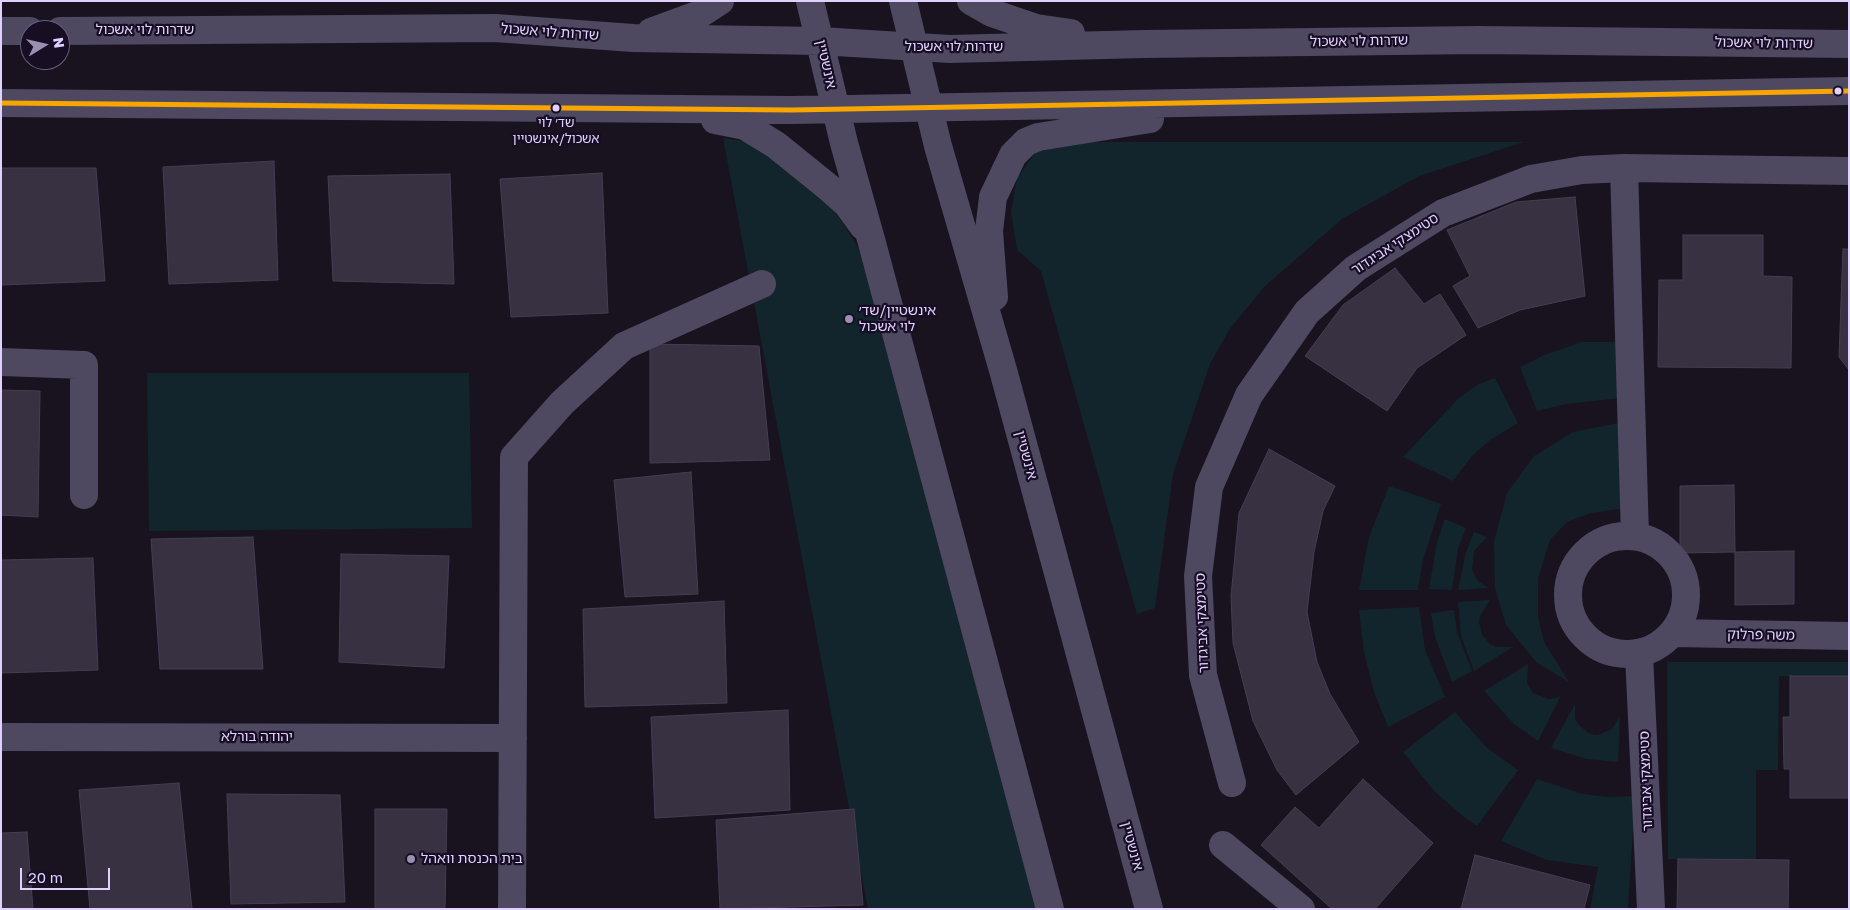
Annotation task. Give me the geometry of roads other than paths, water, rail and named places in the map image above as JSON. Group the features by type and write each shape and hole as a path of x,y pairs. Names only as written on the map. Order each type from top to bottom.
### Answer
{"street":[{"path":"633,38 700,14 720,1"},
{"name":"אינשטיין","path":"810,1 836,109 1050,909"},
{"name":"אינשטיין","path":"903,1 929,109 1003,370 1149,909"},
{"path":"971,1 992,14 1036,28 1144,44"},
{"name":"שדרות לוי אשכול","path":"70,30 495,28 633,38 820,41 950,49 1144,44 1478,40 1849,44"},
{"path":"1,103 792,110 1849,91"},
{"path":"1003,370 992,279 989,231 993,197 1013,154 1026,142 1038,137 1247,103"},
{"path":"662,108 745,126 759,133 835,193 862,223 872,243"},
{"path":"1635,536 1624,168 1849,171"},
{"name":"סטימצקי אביגדור","path":"1232,783 1203,675 1198,576 1209,487 1249,394 1307,312 1356,268 1443,213 1531,179 1582,170 1624,168"},
{"path":"512,909 514,457 562,403 624,346 762,284"},
{"path":"1,362 84,364 84,495"},
{"path":"1635,536 1650,540 1664,549 1676,561 1683,576 1686,593 1685,609 1679,625 1655,648 1639,654 1620,654 1603,650 1588,640 1576,625 1569,607 1568,589 1573,571 1583,556 1598,544 1615,537 1635,536"},
{"name":"משה פרלוק","path":"1672,633 1849,636"},
{"name":"סטימצקי אביגדור","path":"1639,654 1651,909"},
{"name":"יהודה בורלא","path":"1,737 512,738"},
{"path":"1223,845 1301,909"}],"place":[{"name":"שד׳ לוי אשכול/אינשטיין","path":"556,108"},
{"name":"אינשטיין/שד׳ לוי אשכול","path":"849,319"},
{"name":"בית הכנסת וואהל","path":"411,859"}]}
